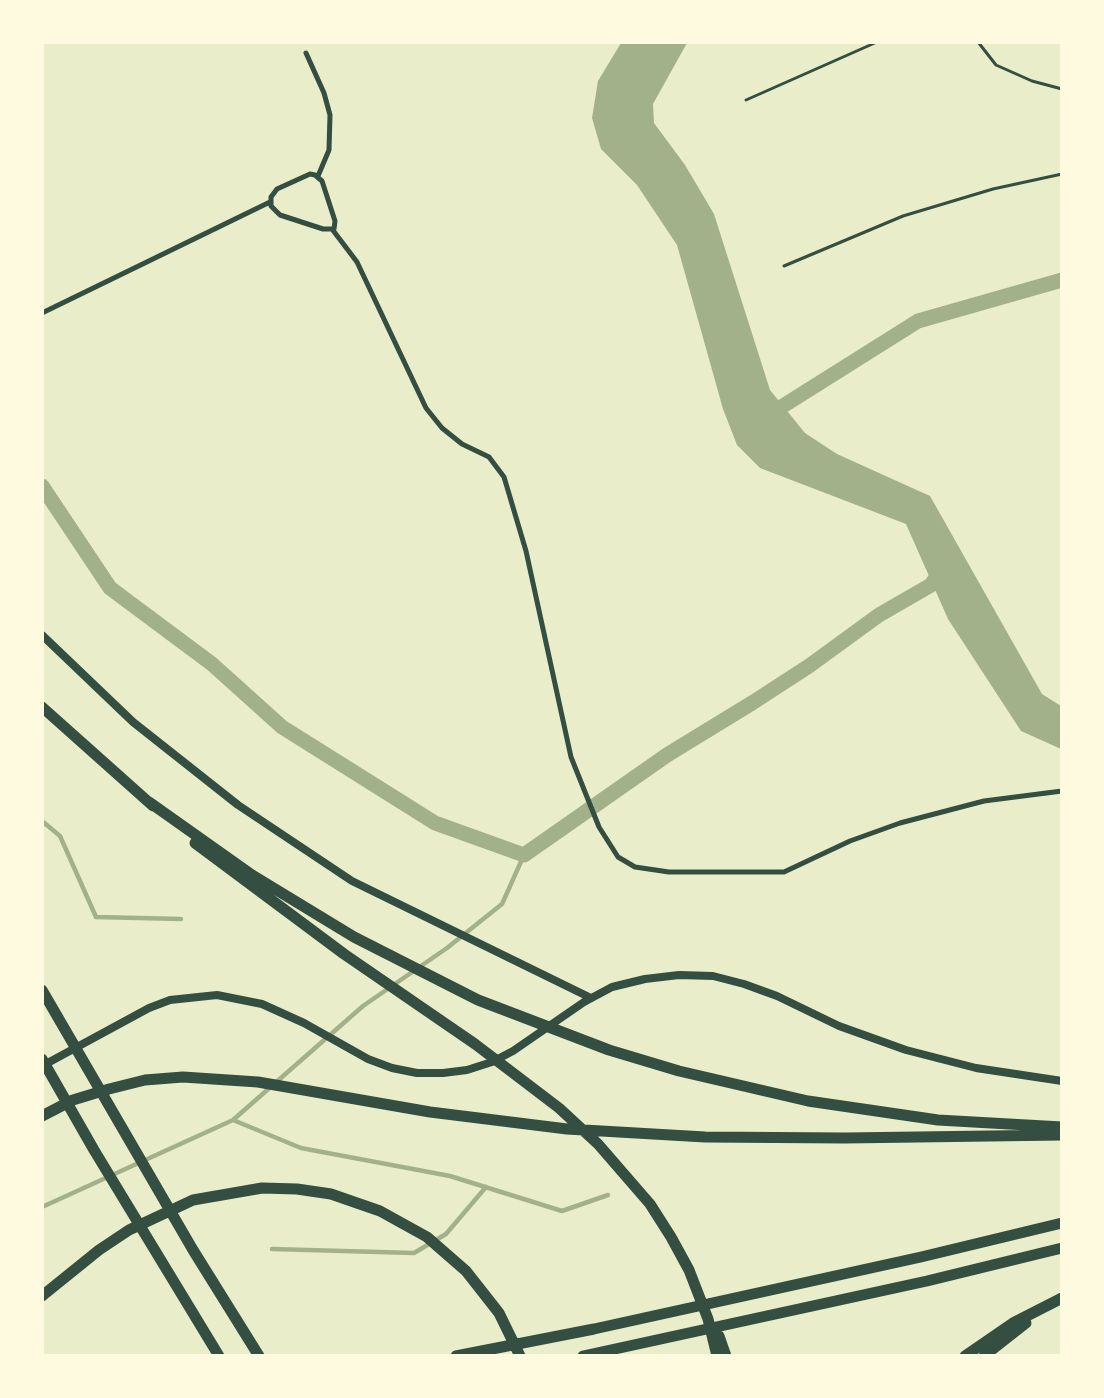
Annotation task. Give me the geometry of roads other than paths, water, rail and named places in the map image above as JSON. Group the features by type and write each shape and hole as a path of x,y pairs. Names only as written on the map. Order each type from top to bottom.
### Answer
{"highway":[{"path":"42,707 211,857 344,954 475,1044 558,1108 598,1144 650,1204 689,1270 713,1318 726,1356"},
{"path":"149,802 252,875 354,937 478,1000 544,1027 609,1050 748,1089 808,1101 938,1120 1062,1127"},
{"path":"42,990 159,1193 259,1356"},
{"path":"42,1059 94,1150 219,1356"},
{"path":"42,1116 73,1100 145,1080 183,1077 222,1079 295,1089 430,1112 567,1129 704,1137 845,1138 1062,1135"},
{"path":"42,1296 99,1250 129,1230 193,1200 262,1188 297,1189 331,1194 380,1211 427,1237 466,1271 499,1313 520,1356"},
{"path":"456,1356 642,1318 921,1257 1062,1223"},
{"path":"583,1356 927,1281 1062,1248"},
{"path":"689,1270 708,1319 717,1356"},
{"path":"965,1356 1013,1323 1062,1299"},
{"path":"984,1356 1017,1329 1062,1299"}],"street":[{"path":"306,53 324,93 330,115 329,150 318,176"},
{"path":"310,174 318,176 322,181 336,227 323,229 280,215 272,209 270,202 272,194 277,190 310,174"},
{"path":"42,313 270,202"},
{"path":"332,229 357,262 426,408 442,428 462,444 489,457 504,476 519,520 571,757 599,827 618,857 635,867 646,870 687,873 774,873 794,868 871,833 935,813 984,801 1062,791"},
{"path":"42,635 133,722 238,805 352,880 591,998"},
{"path":"42,1066 149,1008 170,1000 193,996 217,995 240,998 262,1004 304,1023 346,1048 392,1068 417,1073 443,1073 467,1070 492,1062 514,1051 591,998 612,987 645,979 679,975 713,976 744,984 777,996 839,1026 906,1050 976,1068 1062,1081"}],"lane":[{"path":"746,100 877,42"},
{"path":"978,42 996,65 1032,80 1062,88"},
{"path":"784,266 903,216 993,188 1062,174"}],"waterway":[{"path":"767,416 918,321 1062,280"},
{"path":"42,486 110,588 212,664 282,727 435,823 524,855 667,755 809,666 879,615 931,585 944,566"},
{"path":"42,821 60,836 96,917 181,919"},
{"path":"42,1207 233,1120 363,1006 447,948 502,904 524,855"},
{"path":"233,1120 301,1148 450,1176 562,1211 608,1195"},
{"path":"272,1249 414,1253 446,1234 486,1187"}]}
